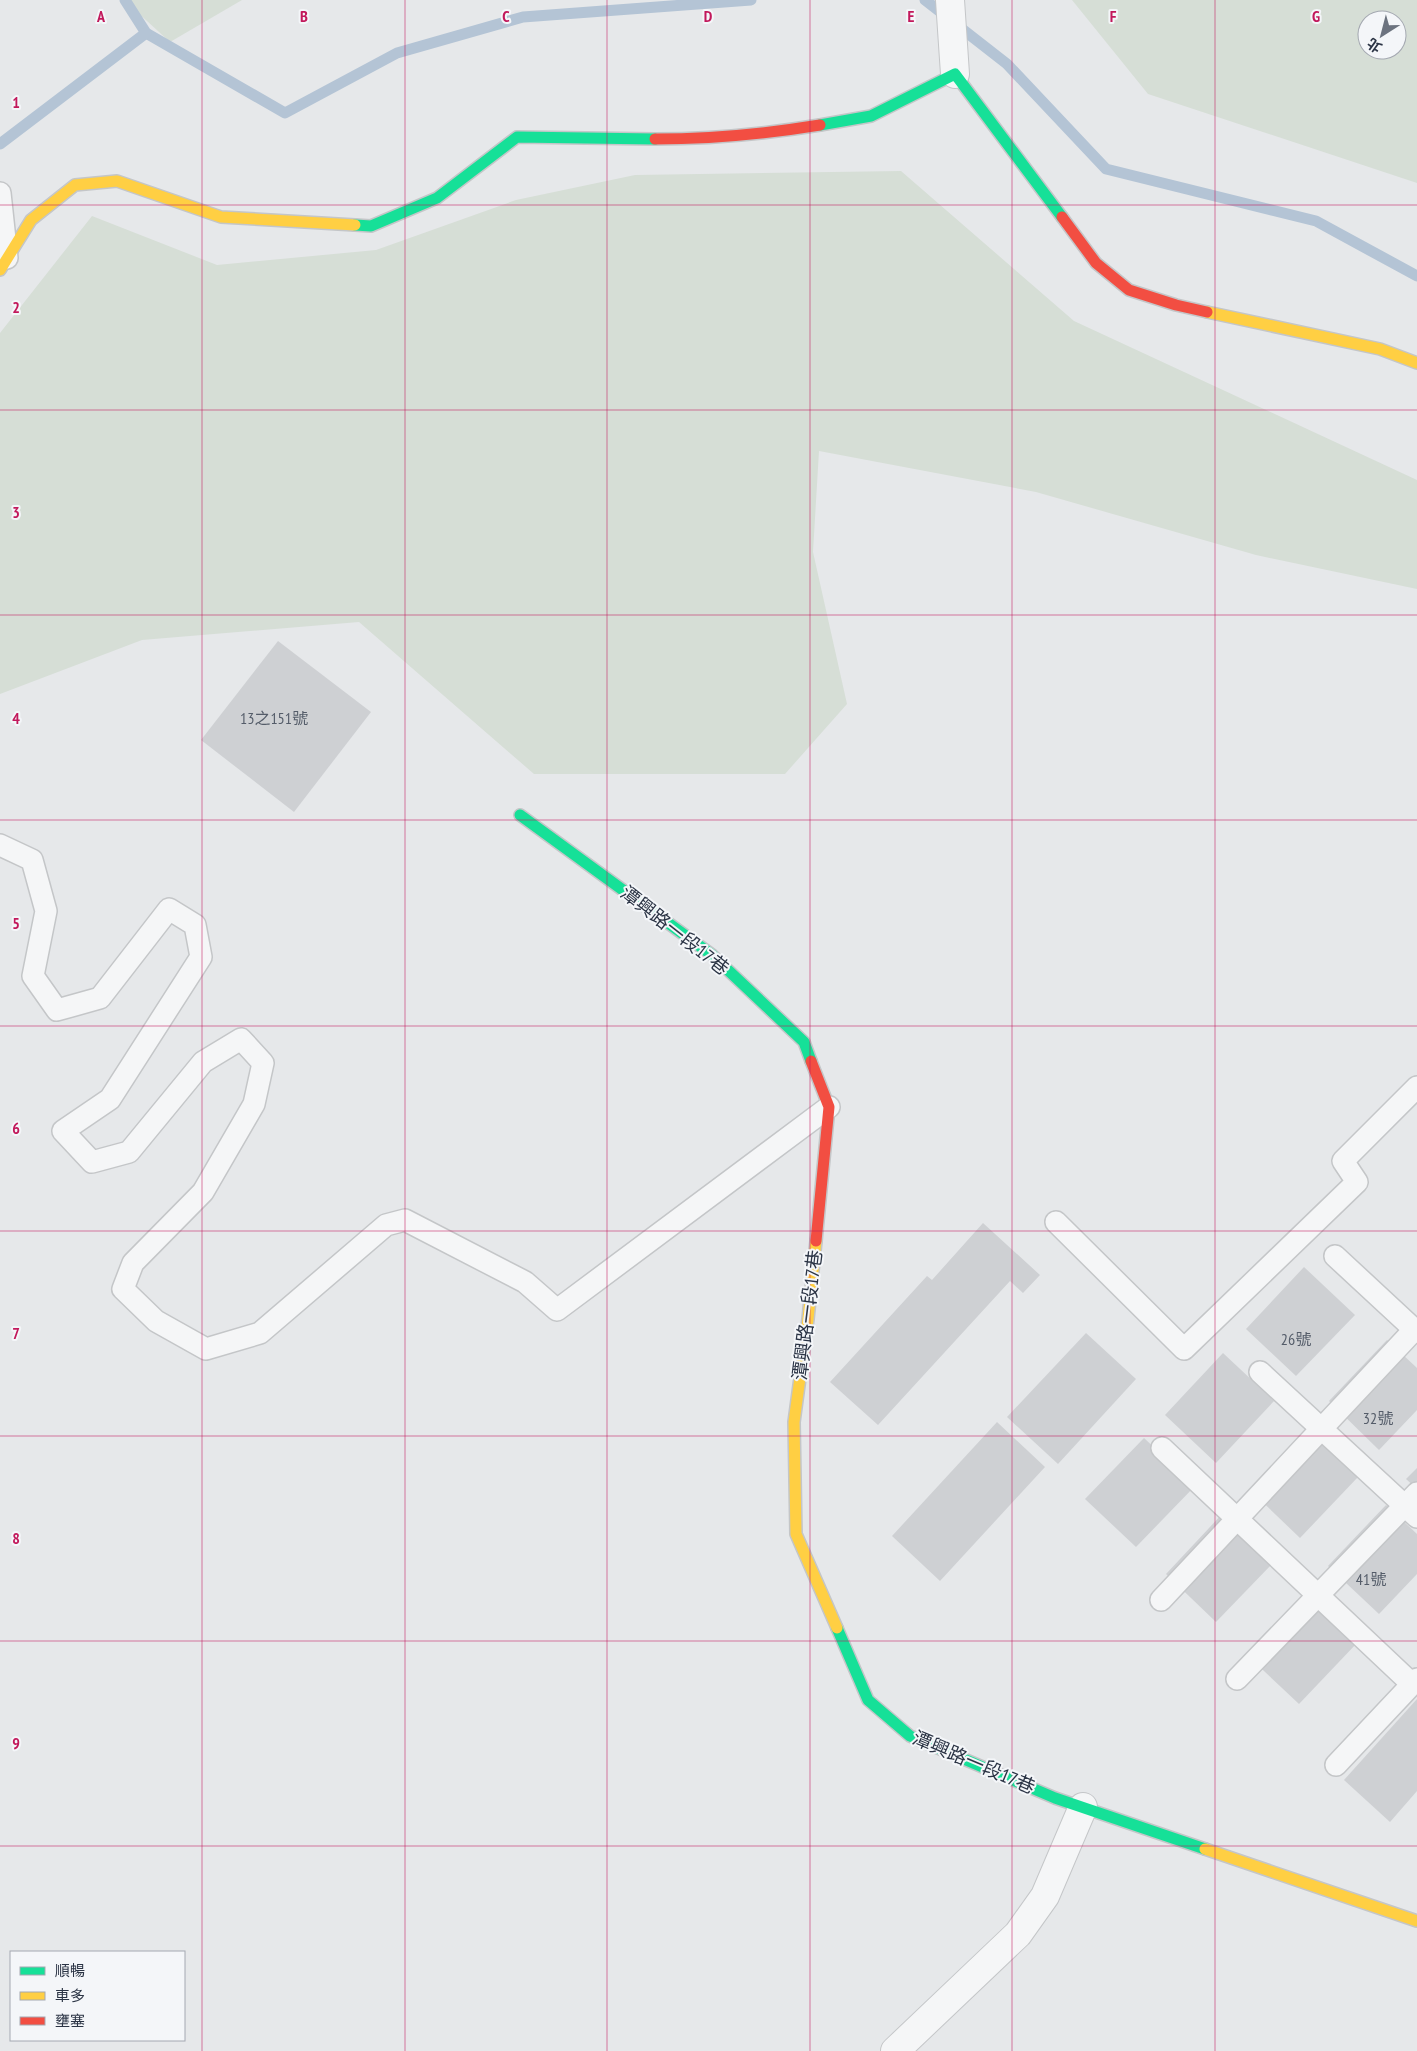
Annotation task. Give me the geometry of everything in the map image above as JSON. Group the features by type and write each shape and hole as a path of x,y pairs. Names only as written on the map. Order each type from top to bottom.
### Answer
{"street":[{"path":"950,0 955,74 1096,263 1129,290 1176,305 1380,349 1417,363"},
{"path":"4,264 31,220 75,184 117,181 221,217 371,226 437,198 517,137 686,139 772,133 871,116 955,74"},
{"name":"潭興路一段17巷","path":"520,815 712,955 804,1042 829,1107 808,1319 794,1422 796,1534 868,1700 910,1736 1055,1798 1417,1920"},
{"path":"896,2051 1018,1934 1045,1896 1083,1807"}],"lane":[{"path":"0,193 4,264"},
{"path":"0,845 32,860 46,911 33,976 57,1010 100,998 169,909 195,925 201,956 110,1100 63,1131 92,1162 129,1152 203,1062 241,1039 263,1064 254,1104 203,1192 133,1264 123,1289 156,1320 206,1350 260,1333 386,1225 405,1220 525,1282 557,1310 829,1107"},
{"path":"1056,1222 1184,1349 1357,1182 1343,1161 1417,1087"},
{"path":"1161,1600 1321,1428 1416,1331 1336,1256"},
{"path":"1237,1679 1318,1595 1413,1505 1321,1428 1260,1372"},
{"path":"1162,1448 1318,1595 1415,1682 1336,1765"}],"shaded area":[{"path":"124,0 242,0 170,42"},
{"path":"1072,0 1417,0 1417,183 1148,94"},
{"path":"901,171 1074,321 1417,480 1417,589 1256,555 1036,492 819,451 813,552 847,704 785,774 534,774 359,622 142,640 0,694 0,333 92,216 217,265 376,250 516,200 635,175"}],"building":[{"path":"278,641 371,712 294,812 201,740"},
{"path":"983,1223 1040,1275 1023,1293 1010,1281 878,1425 830,1382 927,1276 932,1280"},
{"path":"1304,1267 1355,1315 1296,1376 1246,1329"},
{"path":"1086,1333 1136,1379 1058,1464 1007,1417"},
{"path":"1387,1340 1417,1368 1417,1410 1379,1450 1329,1401"},
{"path":"1223,1353 1274,1401 1216,1463 1165,1415"},
{"path":"997,1422 1045,1467 940,1581 892,1536"},
{"path":"1308,1428 1358,1477 1300,1538 1250,1490"},
{"path":"1144,1438 1195,1486 1136,1547 1085,1499"},
{"path":"1417,1468 1417,1489 1406,1479"},
{"path":"1386,1505 1417,1534 1417,1574 1379,1614 1328,1566"},
{"path":"1224,1512 1275,1561 1216,1622 1166,1574"},
{"path":"1306,1594 1357,1643 1299,1704 1248,1656"},
{"path":"1417,1699 1417,1791 1390,1822 1344,1780"}],"waterway":[{"path":"125,0 146,33 285,113 397,53 523,17 751,0"},
{"path":"925,0 1007,64 1106,169 1316,221 1417,276"},
{"path":"0,144 146,33"}],"traffic: fast":[{"path":"820,125 871,116 955,74 1062,217"},
{"path":"355,225 371,226 437,198 517,137 655,139"},
{"path":"520,815 712,955 804,1042 811,1061"},
{"path":"837,1628 868,1700 910,1736 1055,1798 1205,1849"}],"traffic: slow":[{"path":"0,270 31,220 75,185 117,181 221,217 355,225"},
{"path":"1207,312 1380,349 1417,363"},
{"path":"816,1241 794,1422 796,1534 837,1628"},
{"path":"1205,1849 1417,1921"}],"traffic: jam":[{"path":"655,139 738,135 820,125"},
{"path":"1062,217 1096,263 1129,290 1176,305 1207,312"},
{"path":"811,1061 829,1107 816,1241"}]}
